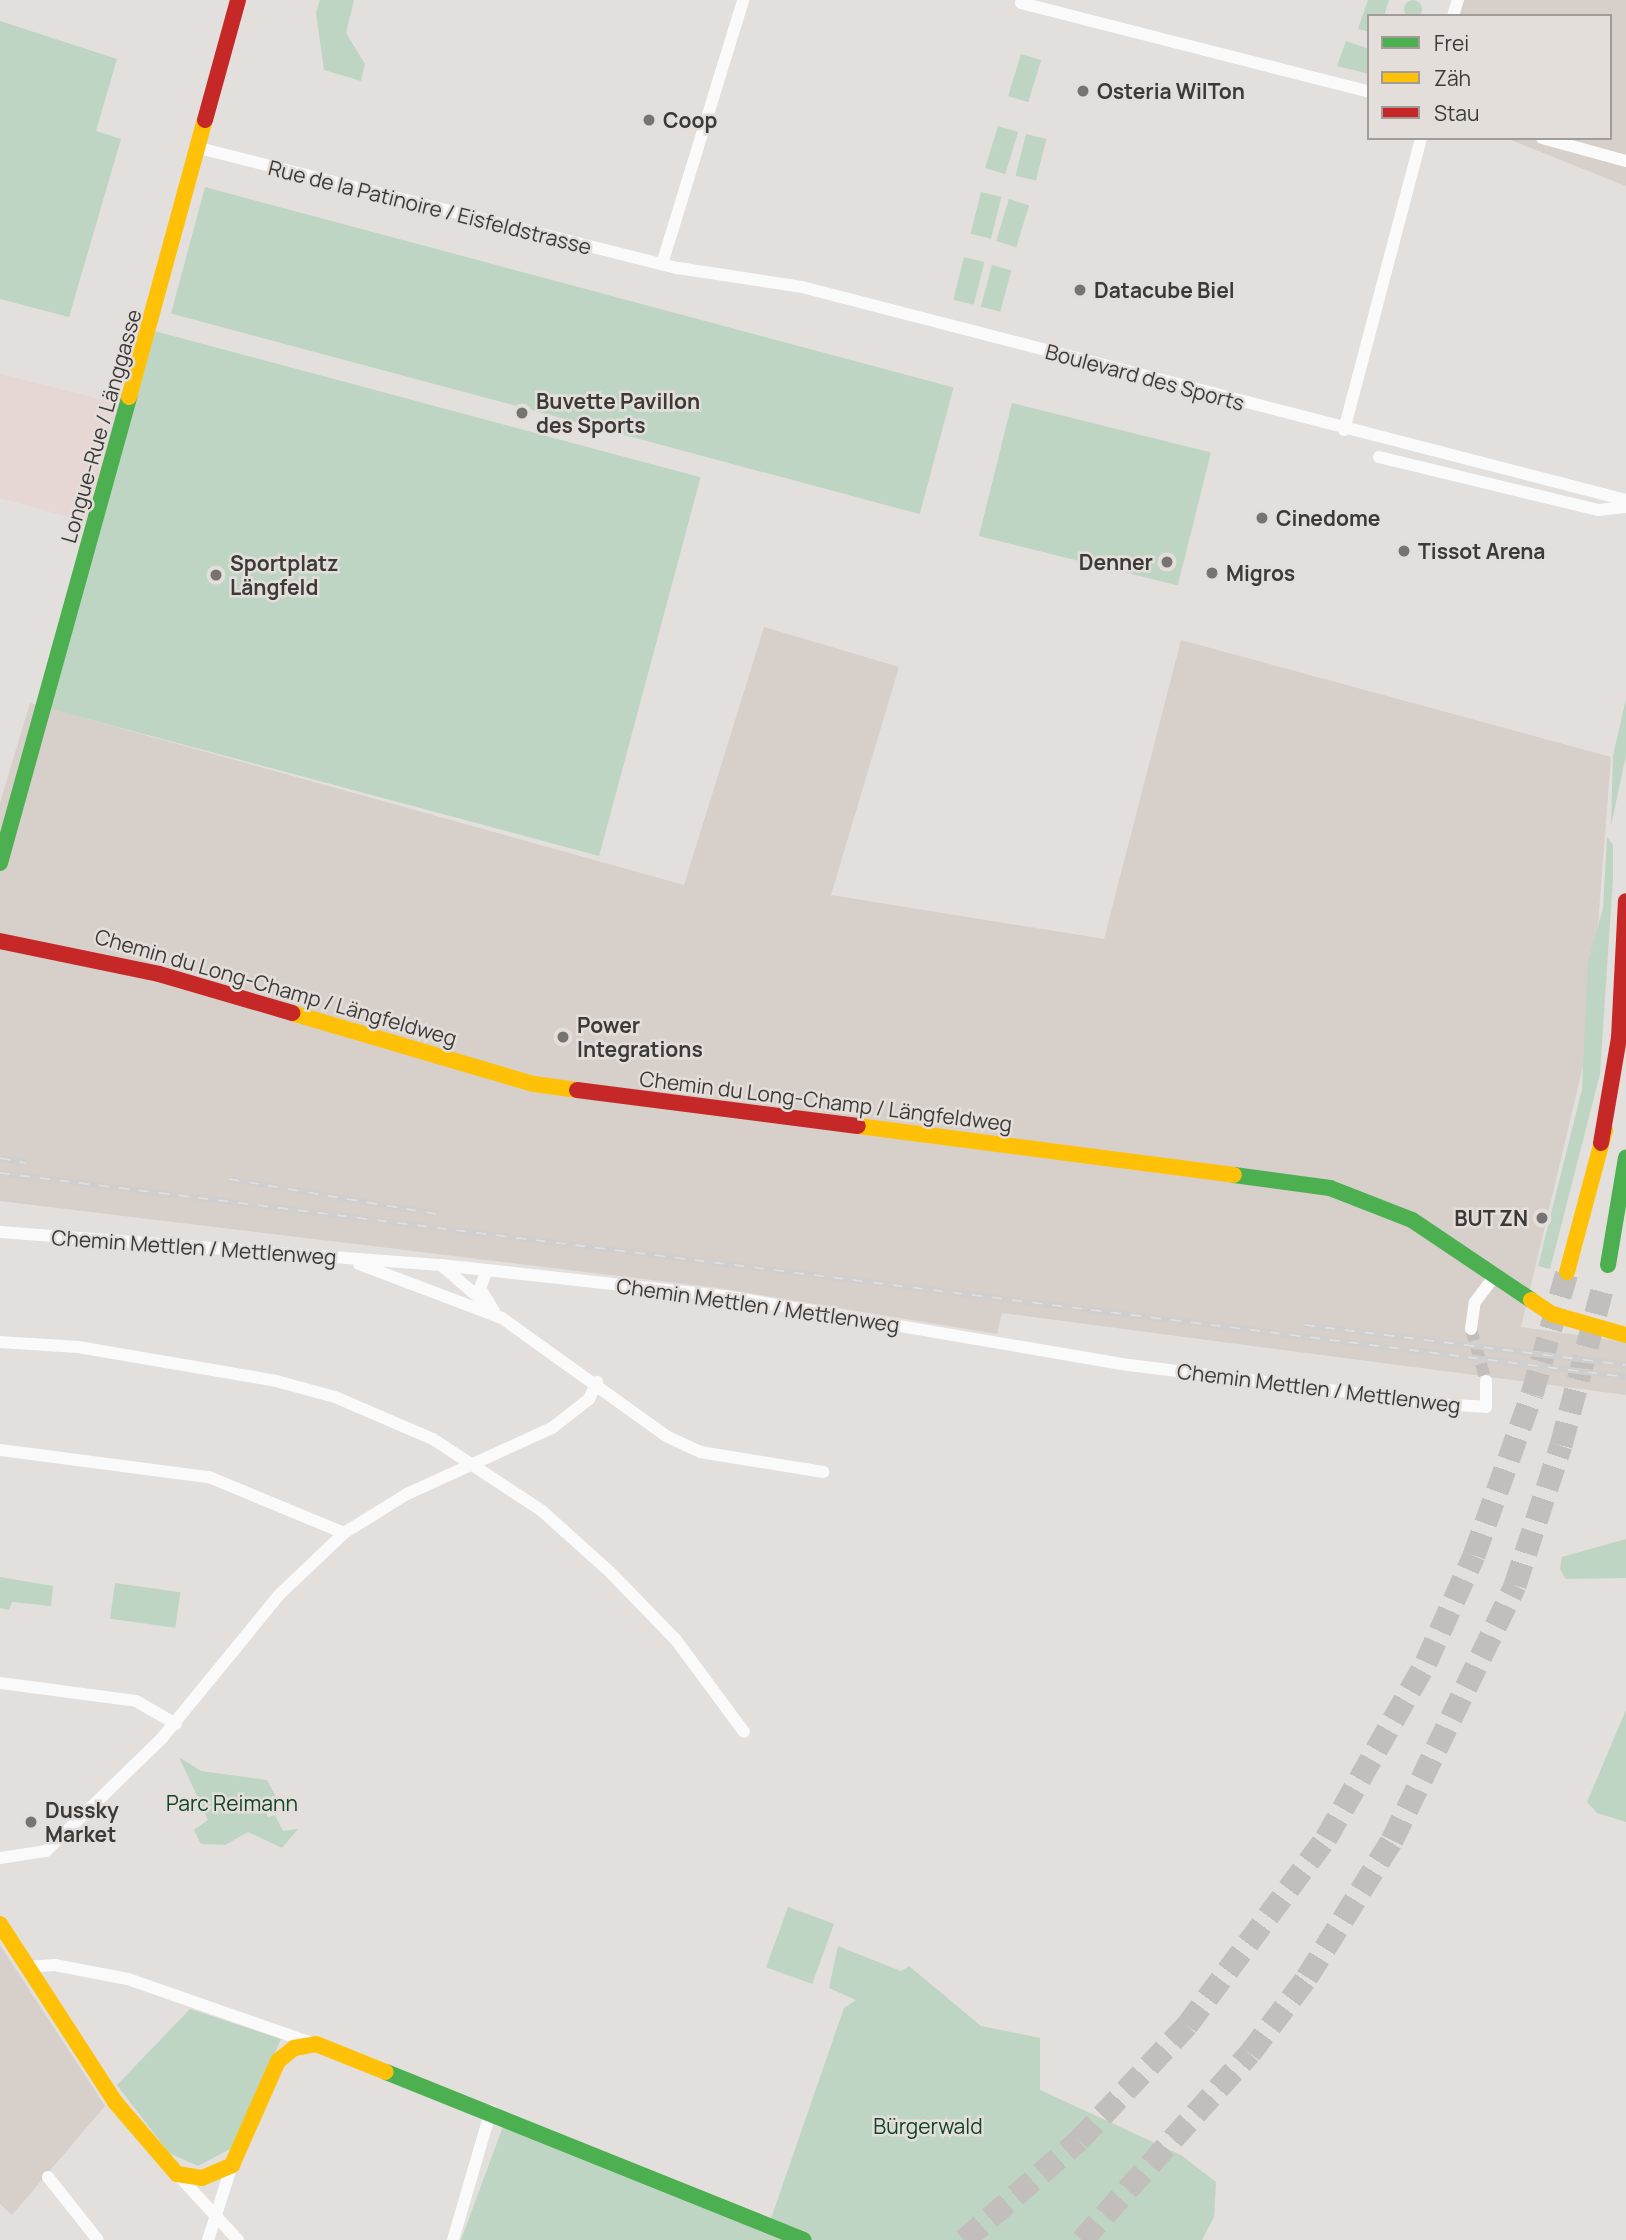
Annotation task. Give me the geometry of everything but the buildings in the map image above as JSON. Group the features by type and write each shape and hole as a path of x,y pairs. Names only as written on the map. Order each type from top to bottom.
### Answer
{"main road":[{"name":"Longue-Rue / Länggasse","path":"0,863 238,0"},
{"path":"1601,1143 1619,1038 1626,901"},
{"name":"Chemin du Long-Champ / Längfeldweg","path":"0,941 159,974 542,1085 1330,1188 1412,1220 1493,1278 1562,1318 1626,1335"},
{"path":"1567,1272 1626,1056"},
{"path":"1608,1265 1626,1157"},
{"path":"1604,1282 1626,1201"},
{"path":"0,1924 115,2102 177,2175 202,2178 232,2165 278,2061 294,2048 316,2044 491,2110 803,2240"}],"street":[{"path":"662,264 743,0"},
{"path":"1021,3 1367,91"},
{"path":"1344,430 1420,140"},
{"path":"1549,140 1626,161"},
{"name":"Rue de la Patinoire / Eisfeldstrasse","path":"199,148 662,264"},
{"name":"Boulevard des Sports","path":"662,264 802,286 1344,430 1626,500"},
{"path":"1379,457 1598,510 1626,508"},
{"name":"Chemin Mettlen / Mettlenweg","path":"0,1232 441,1265 724,1296 1129,1365 1452,1405 1486,1407 1486,1381"},
{"path":"342,1258 502,1318"},
{"path":"441,1265 502,1318 597,1382 666,1436 700,1452 823,1472"},
{"path":"484,1302 480,1288 487,1270"},
{"path":"1471,1329 1475,1302 1493,1278"},
{"path":"0,1342 103,1350 276,1381 382,1416 475,1462 611,1573 676,1640 744,1732"},
{"path":"0,1858 46,1851 176,1724 280,1594 344,1533 475,1462 552,1428 589,1399 597,1382"},
{"path":"0,1450 208,1477 344,1533"},
{"path":"0,1683 136,1701 176,1724"},
{"path":"27,1967 55,1965 128,1979 316,2044"},
{"path":"453,2240 491,2110"},
{"path":"208,2240 212,2214 232,2165"},
{"path":"177,2175 238,2240"},
{"path":"48,2177 98,2240"}],"shaded area":[{"path":"1458,0 1626,0 1626,186 1511,140 1612,140 1612,14 1454,14"},
{"path":"0,374 128,406 95,524 0,498"},
{"path":"764,627 899,667 831,895 1104,939 1181,640 1611,757 1589,1041 1521,1327 1626,1342 1626,1395 1002,1313 997,1334 718,1288 0,1201 0,803 30,703 684,885"},
{"path":"0,1945 105,2106 12,2215 0,2204"}],"green space":[{"path":"320,0 354,0 346,33 365,64 361,81 324,70 316,13"},
{"path":"1368,0 1389,0 1385,14 1367,14 1367,31 1358,29"},
{"path":"1409,0 1417,0 1422,5 1421,14 1404,13 1404,5"},
{"path":"0,21 117,59 96,131 121,139 69,317 0,299"},
{"path":"1346,41 1367,48 1367,74 1337,66"},
{"path":"1021,54 1041,60 1028,102 1008,96"},
{"path":"998,126 1018,132 1005,174 985,168"},
{"path":"1026,134 1046,139 1036,181 1016,176"},
{"path":"205,187 954,388 920,514 171,314"},
{"path":"981,192 1001,197 991,239 971,234"},
{"path":"1009,199 1029,205 1016,247 996,241"},
{"path":"964,257 984,262 974,305 953,300"},
{"path":"992,265 1011,270 1000,312 981,307"},
{"path":"151,330 701,477 599,856 50,709"},
{"path":"1012,403 1211,453 1178,586 979,536"},
{"path":"1626,699 1626,755 1611,826 1613,756"},
{"path":"1607,837 1613,845 1613,878 1600,1074 1550,1269 1538,1266 1582,1089 1588,962 1603,908"},
{"path":"1626,1539 1626,1578 1566,1579 1560,1569 1562,1557"},
{"path":"0,1577 53,1586 51,1606 12,1602 9,1610 0,1608"},
{"path":"115,1583 180,1592 175,1628 110,1619"},
{"path":"1626,1710 1626,1822 1597,1813 1587,1802"},
{"name":"Parc Reimann","path":"179,1757 201,1771 267,1780 276,1797 262,1803 268,1817 275,1815 283,1831 298,1829 282,1848 248,1832 225,1845 201,1844 194,1830 208,1820"},
{"path":"788,1907 834,1924 812,1984 766,1967"},
{"name":"Bürgerwald","path":"838,1946 901,1971 909,1966 981,2026 1040,2038 1040,2090 1181,2155 1216,2182 1214,2217 1202,2240 461,2240 505,2121 767,2230 844,2008 856,2000 829,1988"},
{"path":"190,2009 281,2039 234,2147 198,2166 169,2153 117,2085"}],"tunnel":[{"path":"964,2240 1079,2140 1187,2025 1326,1838 1426,1662 1474,1555 1532,1394 1567,1272"},
{"path":"1082,2240 1250,2053 1307,1977 1392,1840 1515,1585 1561,1445 1604,1282"},
{"path":"1471,1329 1486,1381"}],"railway":[{"path":"0,1158 26,1163"},
{"path":"0,1173 1626,1377"},
{"path":"229,1179 436,1214"},
{"path":"1305,1325 1626,1365"}],"traffic: fast":[{"path":"0,863 129,397"},
{"path":"1608,1265 1626,1157"},
{"path":"1234,1175 1330,1188 1412,1220 1531,1300"},
{"path":"386,2072 803,2240"}],"traffic: slow":[{"path":"129,397 205,120"},
{"path":"292,1013 534,1084 577,1090"},
{"path":"858,1126 1234,1175"},
{"path":"1567,1272 1605,1130"},
{"path":"1531,1300 1552,1314 1626,1335"},
{"path":"0,1924 115,2102 177,2174 202,2178 232,2165 278,2061 294,2048 316,2044 386,2072"}],"traffic: jam":[{"path":"205,120 238,0"},
{"path":"1601,1143 1619,1038 1626,901"},
{"path":"0,941 159,974 292,1013"},
{"path":"577,1090 858,1126"}],"place":[{"name":"Osteria WilTon","path":"1083,91"},
{"name":"Coop","path":"649,120"},
{"name":"Datacube Biel","path":"1080,290"},
{"name":"Buvette Pavillon des Sports","path":"522,413"},
{"name":"Cinedome","path":"1262,518"},
{"name":"Tissot Arena","path":"1404,551"},
{"name":"Denner","path":"1167,562"},
{"name":"Migros","path":"1212,573"},
{"name":"Sportplatz Längfeld","path":"216,575"},
{"name":"Power Integrations","path":"563,1037"},
{"name":"BUT ZN","path":"1542,1218"},
{"name":"Dussky Market","path":"31,1822"}]}
